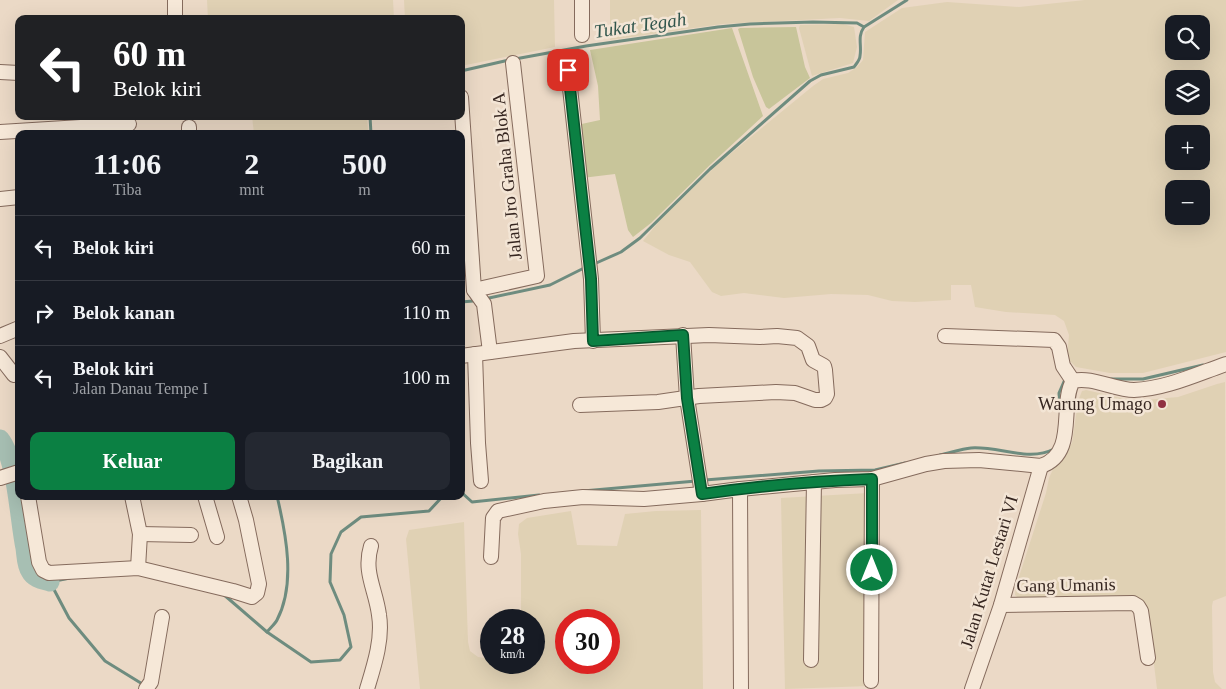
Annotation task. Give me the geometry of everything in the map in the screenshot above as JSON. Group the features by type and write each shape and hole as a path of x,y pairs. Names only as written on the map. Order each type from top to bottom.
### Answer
{"street":[{"path":"175,0 175,15"},
{"path":"582,0 582,35"},
{"name":"Jalan Jro Graha Blok A","path":"474,290 537,276 513,63"},
{"path":"568,70 591,279 593,341"},
{"path":"0,72 15,73"},
{"path":"32,130 129,124"},
{"path":"0,132 15,131"},
{"path":"465,156 474,290 484,304 490,352"},
{"path":"0,199 15,197"},
{"path":"0,336 15,330"},
{"path":"683,335 687,398 702,491"},
{"path":"465,355 552,344 683,335 796,338 808,346 813,360 824,366 827,394 825,398 815,400 788,392 687,398 658,402 580,405"},
{"path":"491,557 493,518 498,510 544,501 583,497 644,499 702,491 872,479 944,461 979,460 1041,466 1050,463 1058,454 1065,435 1069,397 1069,375 1059,347 1054,340 945,336"},
{"path":"476,354 481,481"},
{"path":"0,357 14,375"},
{"path":"1069,375 1131,390 1150,389 1226,364"},
{"name":"Jalan Kutat Lestari VI","path":"972,689 1001,605 1041,466"},
{"path":"2,477 15,473"},
{"path":"871,681 872,479"},
{"path":"811,660 814,482"},
{"path":"740,489 741,689"},
{"path":"29,500 39,562 43,570 48,573 138,568 233,591 249,597 255,596 258,593 259,584 240,500"},
{"path":"133,500 140,534 138,568"},
{"path":"206,500 217,537"},
{"path":"140,534 191,535"},
{"path":"367,689 379,640 380,616 368,569 367,558 370,546"},
{"name":"Gang Umanis","path":"1001,605 1133,603 1141,611 1148,658"},
{"path":"148,686 162,617"}],"shaded area":[{"path":"207,0 393,0 394,15 208,15"},
{"path":"404,0 554,0 555,47 465,65 465,15 405,15"},
{"path":"610,0 898,0 869,21 840,18 722,24 610,40"},
{"path":"1085,0 1226,0 1226,352 1143,373 1110,373 1076,367 1067,358 1069,335 1064,321 1055,315 1006,312 975,307 971,285 951,285 951,300 915,302 892,301 868,295 831,294 784,298 744,293 721,296 712,292 690,262 669,255 643,241 660,220 718,164 813,86 823,79 848,73 857,67 863,60 865,32 902,8 947,2 1019,7"},
{"path":"843,24 854,27 857,47 853,63 812,76 799,28 800,25"},
{"path":"796,27 805,67 810,78 769,109 766,107 753,77 738,29"},
{"path":"732,28 763,116 651,223 633,237 628,230 615,174 582,178 577,125 600,120 598,86 590,50"},
{"path":"252,120 367,120 368,130 254,130"},
{"path":"1225,382 1226,596 1213,601 1212,606 1213,672 1215,682 1222,689 1157,689 1148,615 1140,599 1018,598 1015,595 1016,586 1046,493 1049,478 1054,467 1072,443 1078,401 1082,391 1086,390 1134,401 1178,397"},
{"path":"868,493 869,686 785,689 781,498"},
{"path":"701,510 703,689 420,689 406,539 409,530 464,522 468,642 470,651 480,657 480,674 545,674 545,609 521,609 519,524 527,518 571,511 577,545 617,546 625,514"}],"waterway":[{"path":"594,264 621,252 640,238 710,169 810,81 821,75 854,67 860,57 860,38 864,27 907,0"},
{"name":"Tukat Tegah","path":"515,59 586,46 750,24 857,23 864,27"},
{"name":"Tukat Tegah","path":"465,70 509,60"},
{"name":"Tukat Tegah","path":"370,120 371,130"},
{"path":"489,298 550,285 586,267"},
{"path":"465,302 473,301"},
{"path":"1111,379 1143,379 1203,365"},
{"path":"1060,411 1059,393 1066,377"},
{"path":"0,439 6,449 15,480"},
{"path":"940,455 971,448 1024,454 1044,453 1054,449"},
{"path":"705,480 819,471 875,470 905,463"},
{"path":"583,491 696,481"},
{"path":"465,496 472,502 539,495"},
{"path":"18,500 28,566 34,576 50,582"},
{"path":"267,632 276,622 283,606 288,575 286,542 278,500"},
{"path":"223,594 267,632 311,662 340,660 351,647 344,615 330,582 331,554 341,532 361,517 429,511 439,500"},
{"path":"70,578 50,582 69,618 105,661 144,685"}],"place":[{"name":"Warung Umago","path":"1162,404"}],"route":[{"path":"568,70 591,279 593,341 683,335 687,398 702,494 836,480 872,479 872,570"}]}
